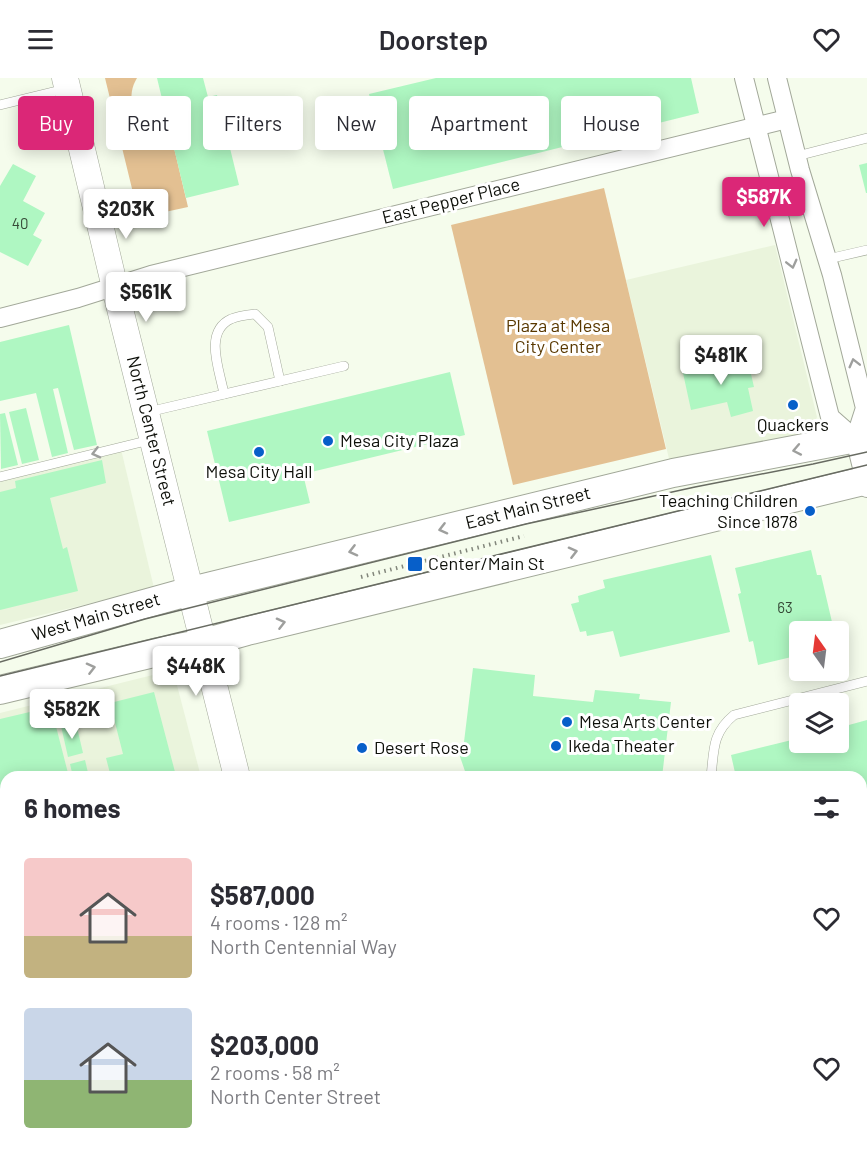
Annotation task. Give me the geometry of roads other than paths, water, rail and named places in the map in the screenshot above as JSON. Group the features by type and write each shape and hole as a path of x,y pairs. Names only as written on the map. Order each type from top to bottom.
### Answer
{"main road":[{"name":"East Main Street","path":"191,591 673,473 864,464"},
{"path":"0,690 154,653 204,644 864,464"},
{"name":"West Main Street","path":"0,644 191,591"}],"street":[{"path":"744,78 830,417 864,464"},
{"path":"777,78 797,156 828,259 865,408 864,464"},
{"name":"North Center Street","path":"66,83 236,771"},
{"name":"East Pepper Place","path":"0,318 78,298 151,275 787,119"}],"lane":[{"path":"0,105 66,83"},
{"path":"797,156 867,138"},
{"path":"828,259 867,250"},
{"path":"224,394 215,348 216,334 220,326 232,319 255,314 268,327 280,381"},
{"path":"146,412 344,366"},
{"path":"0,477 153,439"},
{"path":"712,771 715,740 724,723 734,715 867,681"}],"tram line":[{"path":"0,662 145,619 526,524 867,452"},
{"path":"0,676 867,465"}],"place":[{"name":"Quackers","path":"793,405"},
{"name":"Mesa City Plaza","path":"328,441"},
{"name":"Mesa City Hall","path":"259,452"},
{"name":"Teaching Children Since 1878","path":"810,511"},
{"name":"Center/Main St","path":"415,564"},
{"name":"Mesa Arts Center","path":"567,722"},
{"name":"Ikeda Theater","path":"556,746"},
{"name":"Desert Rose","path":"362,748"}],"park label":[{"name":"Plaza at Mesa City Center","path":"558,336"}]}
